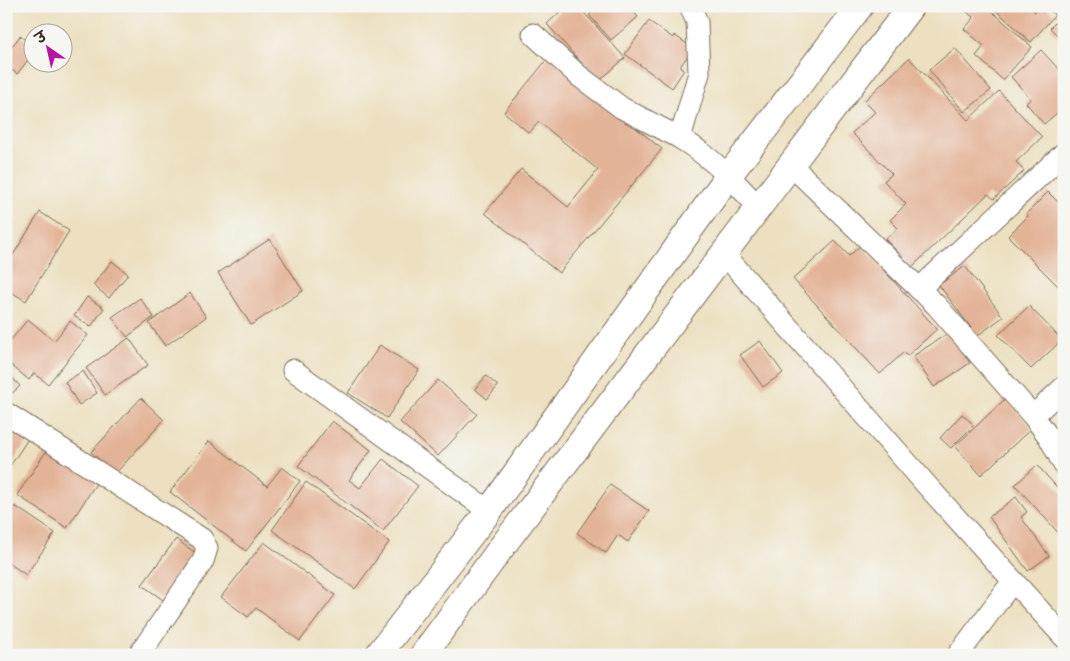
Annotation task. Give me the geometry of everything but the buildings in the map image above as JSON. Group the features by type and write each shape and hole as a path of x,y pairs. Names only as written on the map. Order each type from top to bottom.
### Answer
{"street":[{"path":"680,138 699,73 697,22 690,6"},
{"path":"378,655 490,511 729,175 860,6"},
{"path":"423,655 504,544 792,166 911,6"},
{"path":"533,34 579,76 622,108 703,152 729,175 759,208"},
{"path":"918,289 1064,153"},
{"path":"792,166 936,305 1033,416 1049,437 1064,466"},
{"path":"724,254 930,490 1064,637"},
{"path":"293,370 490,511"},
{"path":"1033,416 1064,388"},
{"path":"6,413 202,539 207,548 203,561 139,655"},
{"path":"958,655 1013,581"}]}
